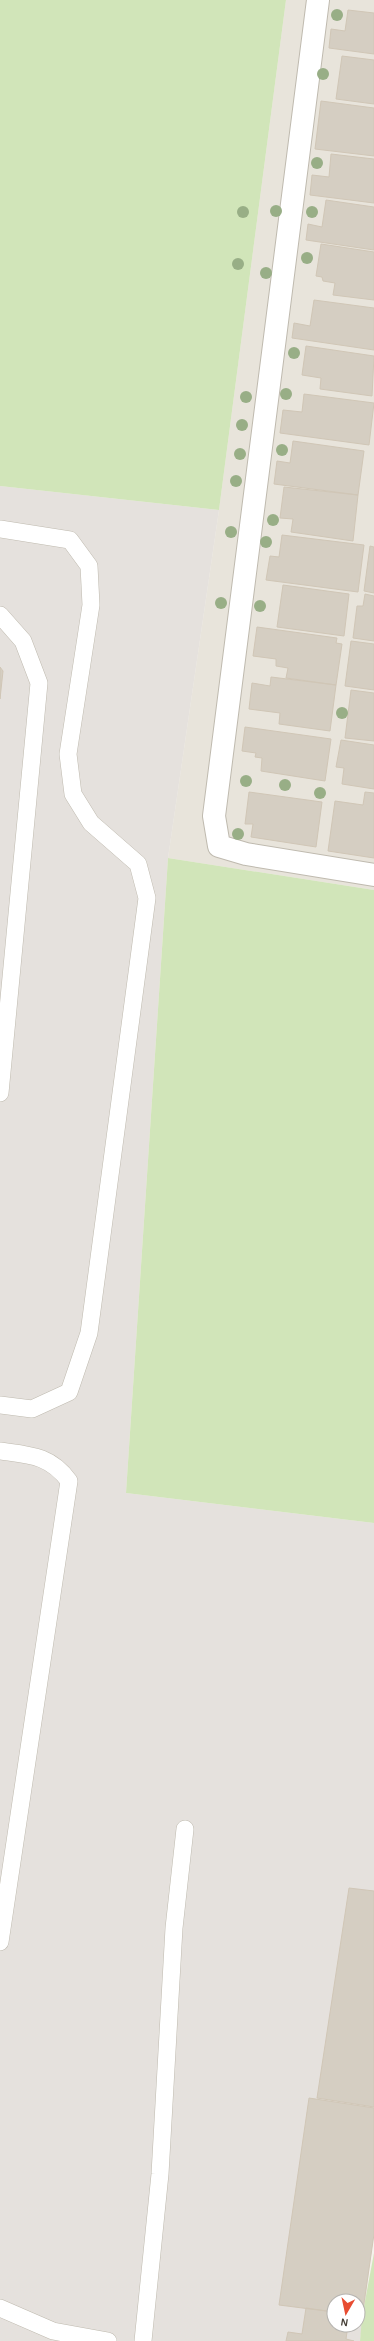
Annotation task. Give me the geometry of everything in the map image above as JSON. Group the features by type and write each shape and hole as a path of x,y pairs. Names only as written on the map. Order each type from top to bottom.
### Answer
{"street":[{"path":"318,0 214,816 219,846 246,854 374,875"}],"lane":[{"path":"0,529 70,540 89,566 92,605 68,754 73,794 91,822 138,864 147,898 90,1333 69,1392 32,1409 0,1405"},
{"path":"0,615 23,641 39,683 0,1093"},
{"path":"0,1451 35,1455 59,1467 69,1481 0,1942"},
{"path":"143,2341 160,2174 174,1928 185,1829"},
{"path":"0,2308 52,2336 108,2341"}],"shaded area":[{"path":"286,0 374,0 374,890 168,858 219,510"},
{"path":"0,486 219,510 168,858 126,1493 374,1523 374,2234 366,2295 366,2293 326,2293 326,2333 361,2333 360,2341 0,2341"}],"green space":[{"path":"0,0 286,0 219,510 0,486"},
{"path":"168,858 374,890 374,1523 126,1493"},
{"path":"374,2253 374,2341 360,2341 361,2333 366,2333 366,2296"}],"building":[{"path":"348,10 374,13 374,54 329,48 331,29 345,31"},
{"path":"342,56 374,60 374,104 336,99"},
{"path":"321,101 374,108 374,156 315,149"},
{"path":"331,154 374,159 374,203 310,195 312,175 329,177"},
{"path":"326,200 374,207 374,250 306,240 308,224 322,227"},
{"path":"321,244 374,252 374,300 333,295 335,283 323,281 322,277 316,276"},
{"path":"314,300 374,308 374,350 292,338 294,323 310,326"},
{"path":"306,346 374,356 372,396 320,389 321,378 302,375"},
{"path":"304,394 374,403 369,445 280,433 283,410 302,412"},
{"path":"293,441 364,451 358,495 274,484 277,461 290,463"},
{"path":"284,487 358,495 353,541 291,532 293,519 280,518"},
{"path":"282,535 364,545 358,592 266,580 270,556 279,557"},
{"path":"370,546 374,547 374,593 364,591"},
{"path":"283,585 349,594 344,636 277,627"},
{"path":"365,594 374,596 374,641 353,638 357,606 363,606"},
{"path":"257,627 337,638 336,643 342,644 336,685 286,678 288,668 276,666 276,659 253,656"},
{"path":"351,641 374,644 374,690 345,686"},
{"path":"0,667 3,671 0,699"},
{"path":"271,677 336,685 330,731 279,724 280,713 249,709 252,683 270,686"},
{"path":"351,690 374,693 374,741 345,738"},
{"path":"245,727 331,739 325,781 261,771 262,758 255,757 256,753 242,751"},
{"path":"341,740 374,745 374,789 342,784 344,768 336,767"},
{"path":"249,792 322,802 316,847 251,837 253,824 245,824"},
{"path":"365,792 374,793 374,858 328,851 335,801 363,805"},
{"path":"349,1888 374,1891 374,2107 317,2098"},
{"path":"309,2098 374,2108 374,2234 365,2293 326,2293 326,2311 279,2305"},
{"path":"306,2308 326,2311 326,2333 347,2333 346,2339 354,2341 286,2341 288,2332 302,2334"}]}
